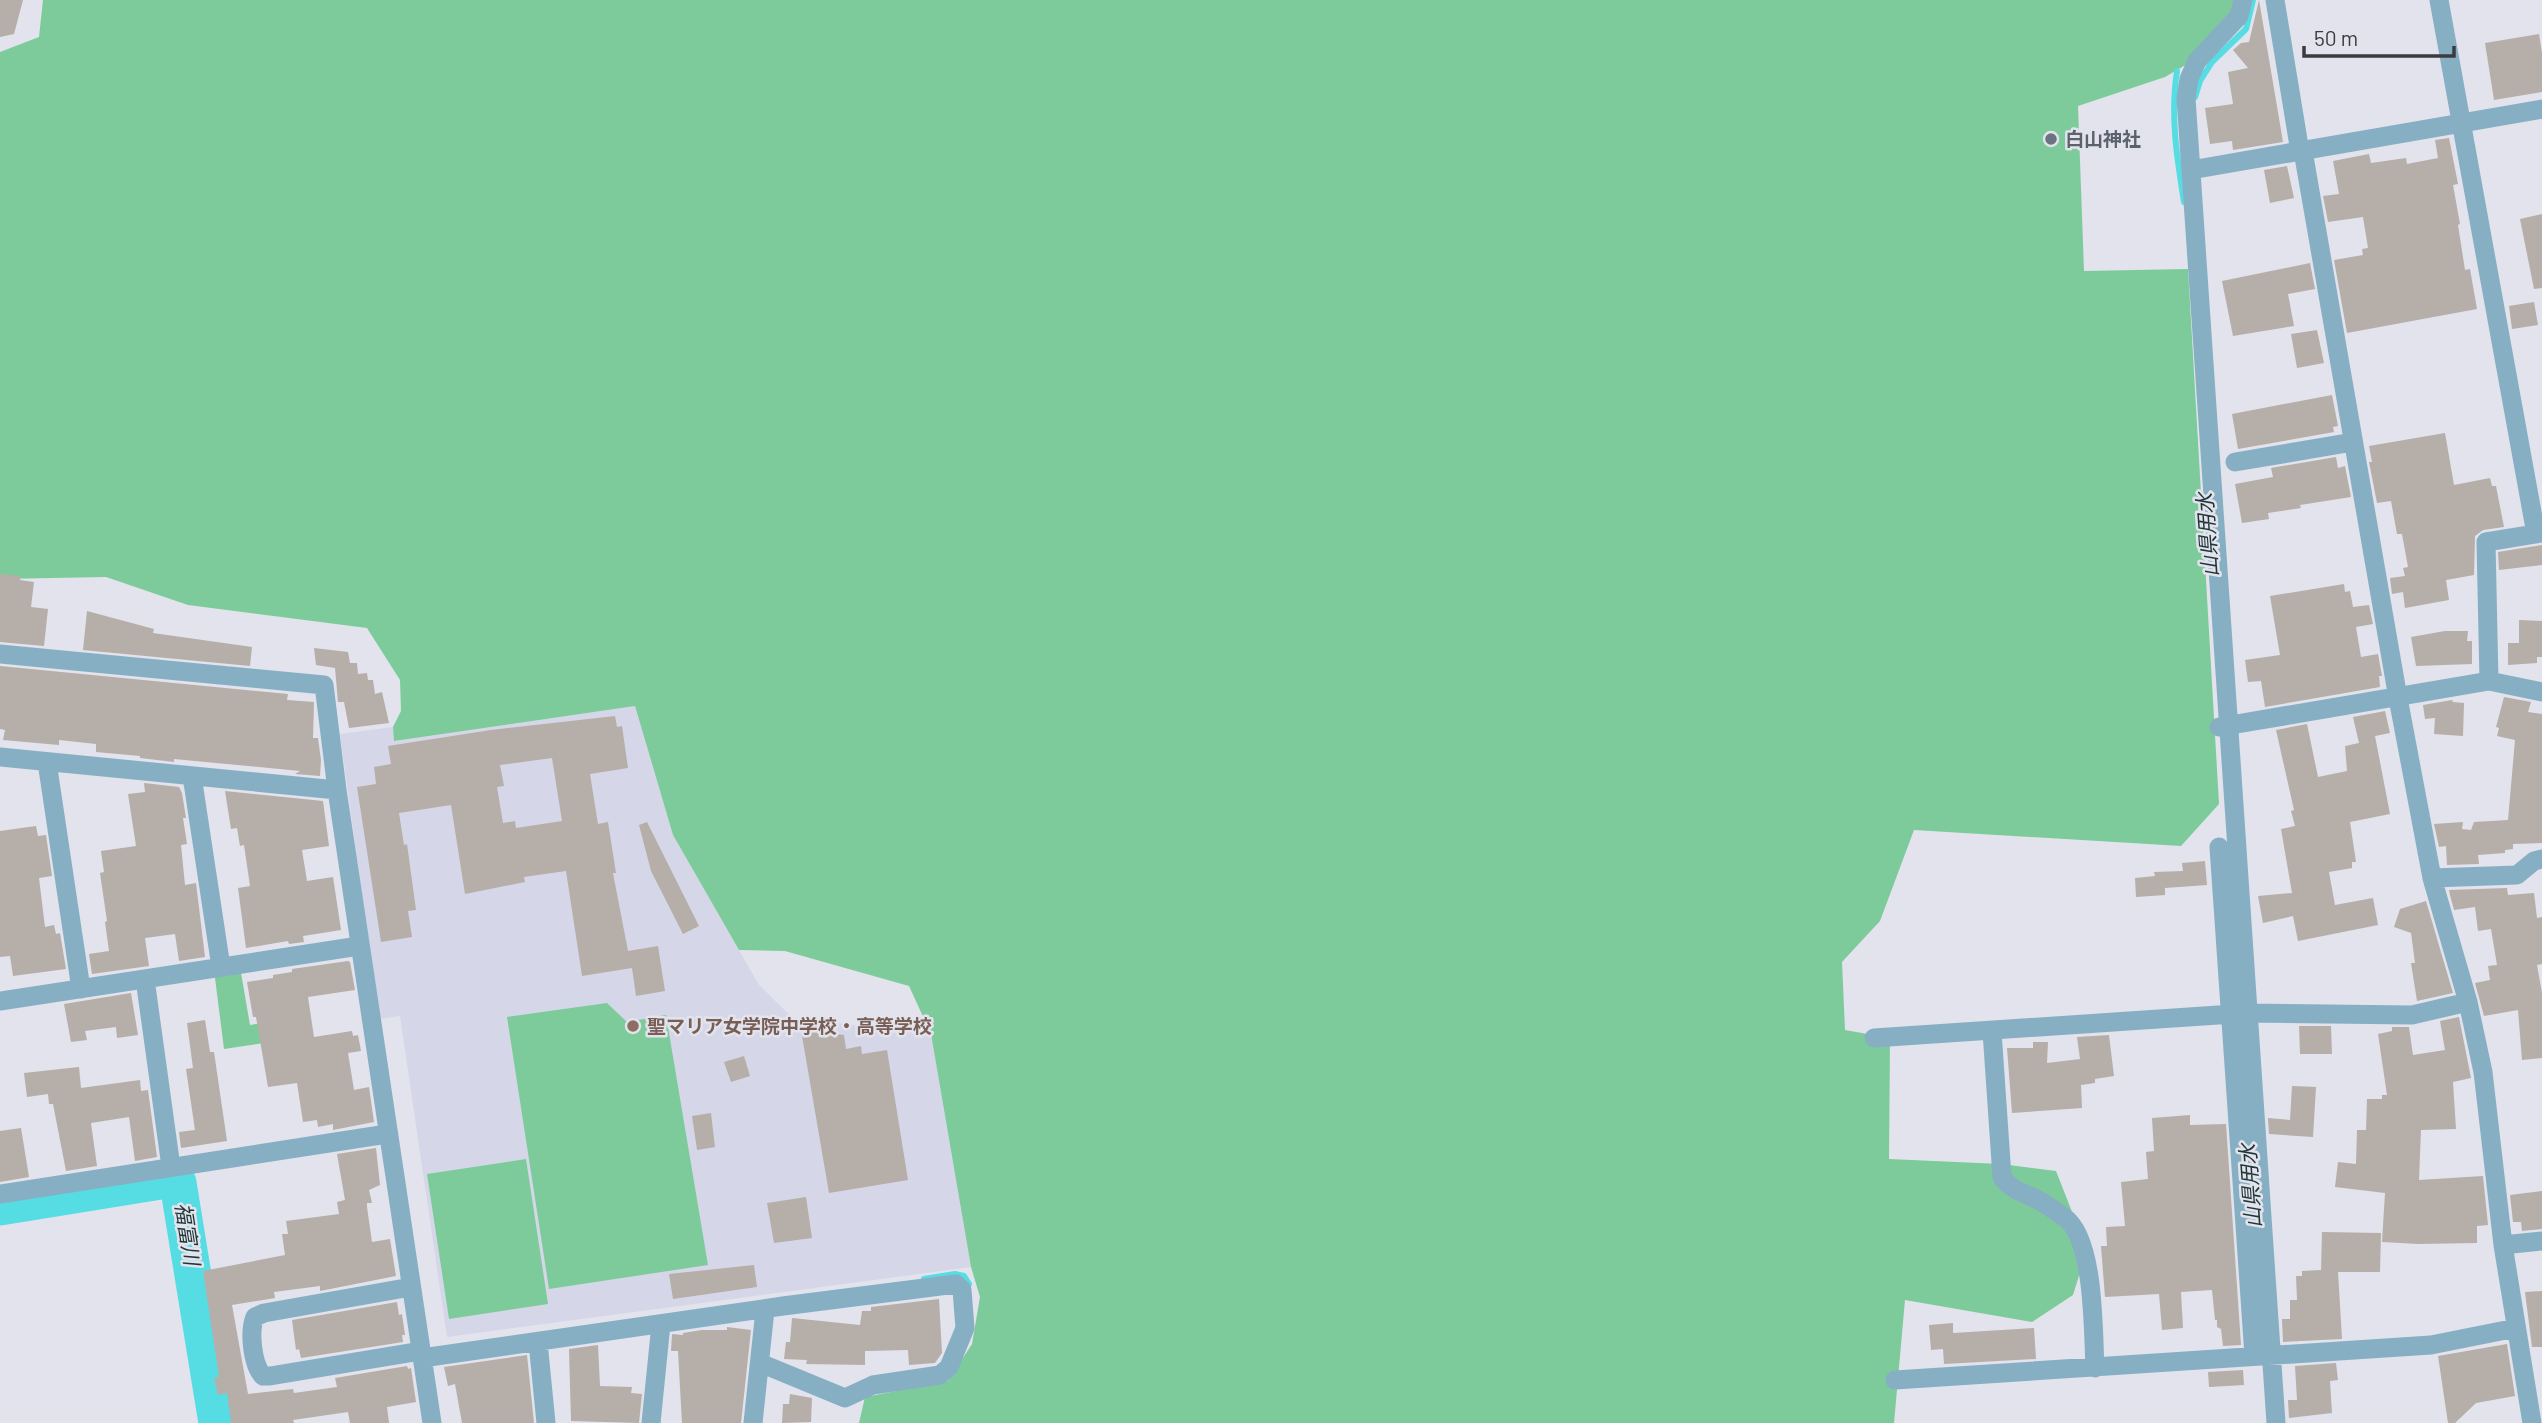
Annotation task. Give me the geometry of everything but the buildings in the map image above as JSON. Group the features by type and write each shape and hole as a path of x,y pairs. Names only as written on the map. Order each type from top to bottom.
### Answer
{"street":[{"path":"2243,0 2239,16 2197,61 2189,79 2186,98 2239,1014 2263,1356 2276,1423"},
{"path":"2275,0 2432,878 2468,1002 2483,1072 2503,1245 2516,1328 2534,1415"},
{"path":"2439,0 2539,533 2486,542 2489,681"},
{"path":"2191,170 2542,109"},
{"path":"2235,462 2353,442"},
{"path":"0,654 324,685 359,946 432,1423"},
{"path":"2224,727 2489,681 2542,692"},
{"path":"0,757 337,790"},
{"path":"47,762 81,989"},
{"path":"192,776 221,967"},
{"path":"2219,847 2239,1014"},
{"path":"2432,878 2517,875 2534,861 2542,859"},
{"path":"0,1001 359,946"},
{"path":"145,979 171,1167"},
{"path":"1874,1038 2239,1014 2412,1015 2468,1002"},
{"path":"1993,1031 2002,1177 2009,1187 2040,1200 2069,1220 2080,1237 2088,1266 2095,1368"},
{"path":"0,1194 387,1134"},
{"path":"2503,1245 2542,1241"},
{"path":"411,1287 264,1313 255,1317 252,1326 257,1370 263,1376 270,1376 956,1284 962,1290 965,1328 949,1367 940,1375 873,1385 845,1398 760,1363"},
{"path":"753,1423 765,1310"},
{"path":"651,1423 662,1324"},
{"path":"1895,1380 2431,1345 2516,1328"},
{"path":"538,1342 546,1423"}],"shaded area":[{"name":"聖マリア女学院中学校・高等学校","path":"635,706 673,835 759,985 793,1018 931,1034 971,1267 447,1337 400,1016 379,1019 340,734 393,727 395,741"}],"green space":[{"path":"43,0 2250,0 2230,39 2165,77 2078,106 2084,271 2188,269 2219,804 2181,846 1914,830 1880,921 1842,962 1845,1030 1890,1038 1889,1159 2001,1164 2056,1171 2087,1250 2073,1295 2032,1322 1905,1300 1894,1423 859,1423 865,1397 948,1381 972,1344 980,1297 971,1267 931,1034 909,986 785,951 739,950 673,835 635,706 394,741 393,727 401,711 400,680 367,628 188,605 106,577 0,579 0,52 39,37"},
{"path":"240,967 250,1025 306,1016 311,1036 224,1049 214,970"},
{"path":"607,1003 627,1022 666,1015 708,1265 549,1289 507,1017"},
{"path":"526,1159 548,1304 449,1319 427,1174"}],"waterway":[{"name":"山県用水","path":"2195,97 2200,81 2212,62 2246,29 2253,0"},
{"name":"山県用水","path":"2177,71 2174,121 2184,202"},
{"name":"福富川","path":"0,1207 173,1179 178,1183 217,1423"},
{"path":"924,1279 955,1274 964,1276 969,1284"}],"place":[{"name":"白山神社","path":"2051,139"},
{"name":"聖マリア女学院中学校・高等学校","path":"633,1026"}]}
